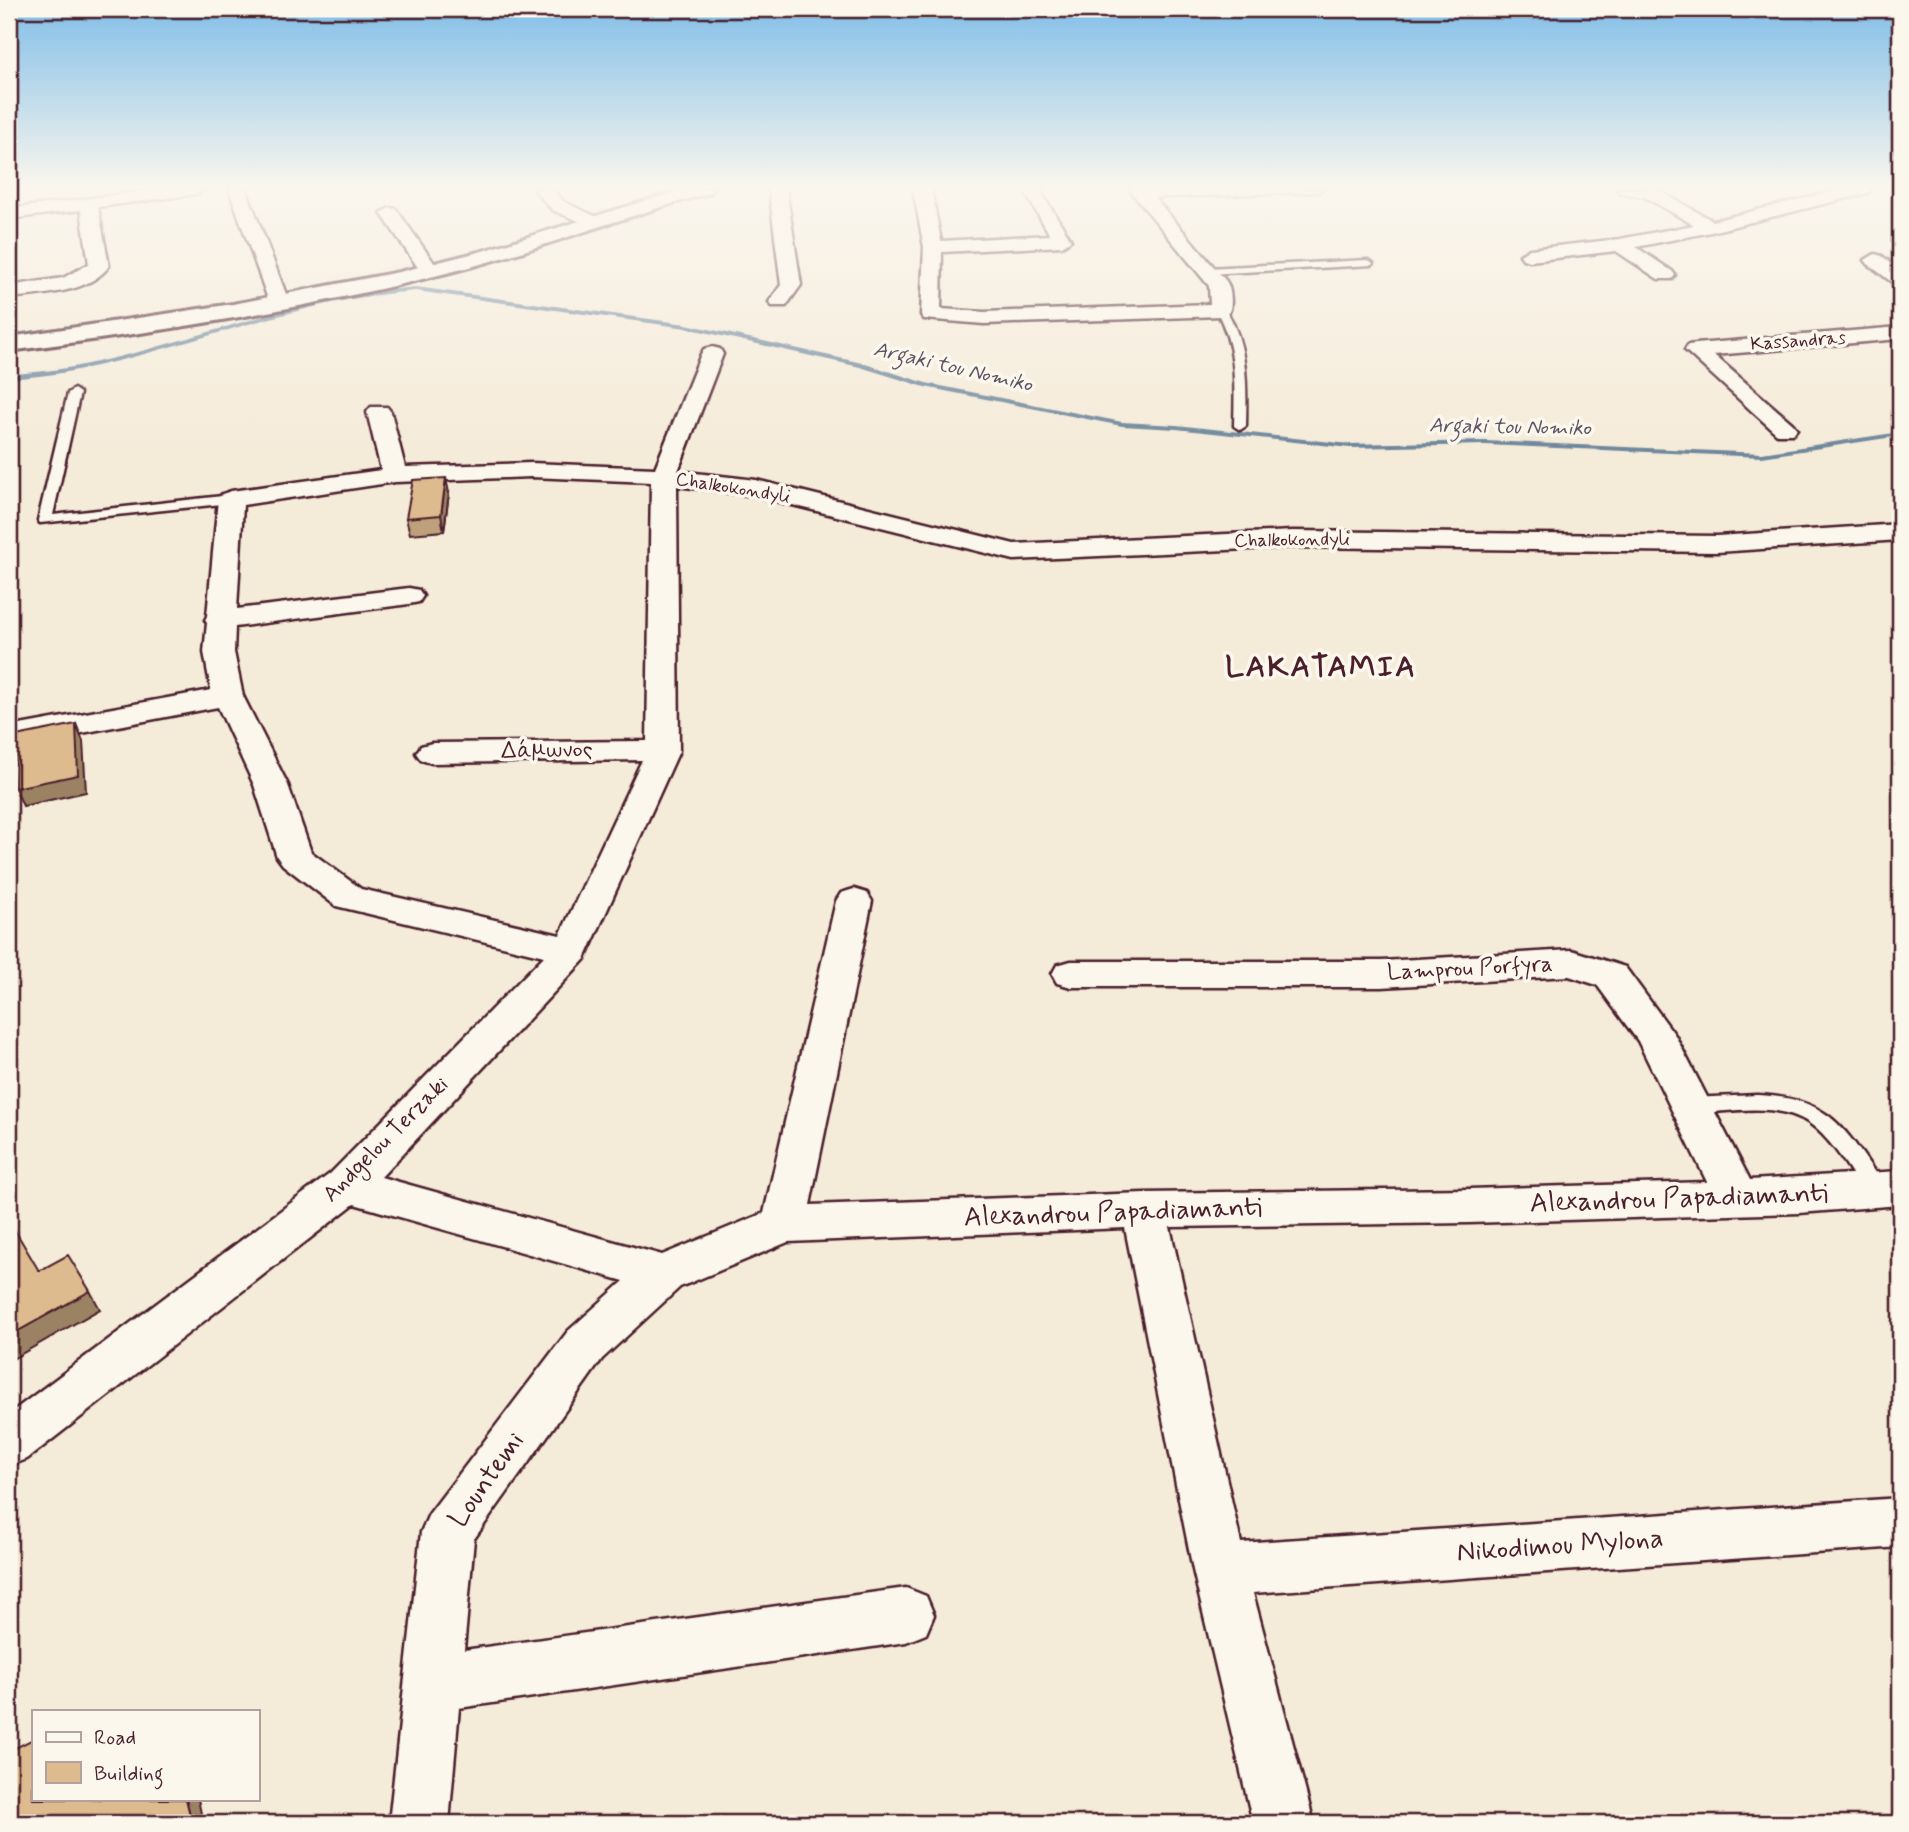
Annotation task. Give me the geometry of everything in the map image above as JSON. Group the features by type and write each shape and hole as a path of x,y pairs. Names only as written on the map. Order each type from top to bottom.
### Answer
{"street":[{"path":"9,292 68,282 89,274"},
{"path":"269,274 279,302"},
{"path":"9,344 279,302 413,274"},
{"path":"779,302 790,285 789,274"},
{"path":"932,274 931,314 984,318 1222,310 1219,285 1210,274"},
{"name":"Kassandras","path":"1785,429 1696,350 1900,333"},
{"path":"663,751 664,476 712,354"},
{"path":"379,412 395,475"},
{"name":"Chalkokondyli","path":"231,499 395,475 531,470 664,476 756,488 1014,552 1293,539 1717,544 1900,532"},
{"path":"231,499 219,620 219,652 228,696 271,785 295,857 349,898 572,950"},
{"path":"219,620 409,596"},
{"path":"9,737 228,696"},
{"name":"Δάμωνος","path":"432,753 663,751"},
{"name":"Andgelou Terzaki","path":"9,1442 347,1185 572,950 663,751"},
{"path":"784,1224 854,901"},
{"name":"Lamprou Porfyra","path":"1071,974 1382,974 1571,963 1611,976 1656,1035 1737,1198"},
{"path":"347,1185 664,1274"},
{"name":"Alexandrou Papadiamanti","path":"664,1274 784,1224 1144,1210 1469,1206 1737,1198 1888,1189"},
{"path":"1144,1210 1220,1570 1283,1823"},
{"name":"Lountemi","path":"419,1823 448,1532 585,1345 664,1274"},
{"name":"Nikodimou Mylona","path":"1220,1570 1900,1523"},
{"path":"435,1683 906,1615"}],"lane":[{"path":"1222,310 1234,329 1240,350 1240,426"},
{"path":"74,393 45,520 231,499"},
{"path":"1691,1106 1784,1104 1816,1116 1888,1189"}],"building":[{"path":"446,478 441,515 406,518 413,480"},
{"path":"76,724 78,775 15,788 16,736"},
{"path":"9,1220 39,1271 68,1255 90,1291 9,1336"},
{"path":"32,1740 32,1800 186,1800 192,1823 9,1823 9,1751"}],"waterway":[{"name":"Argaki tou Nomiko","path":"9,377 72,369 123,357 302,307 387,291 416,289 686,326 862,365 925,385 1122,424 1176,427 1350,446 1485,443 1762,455 1900,434"}],"district":[{"name":"LAKATAMIA","path":"1321,667"}]}
